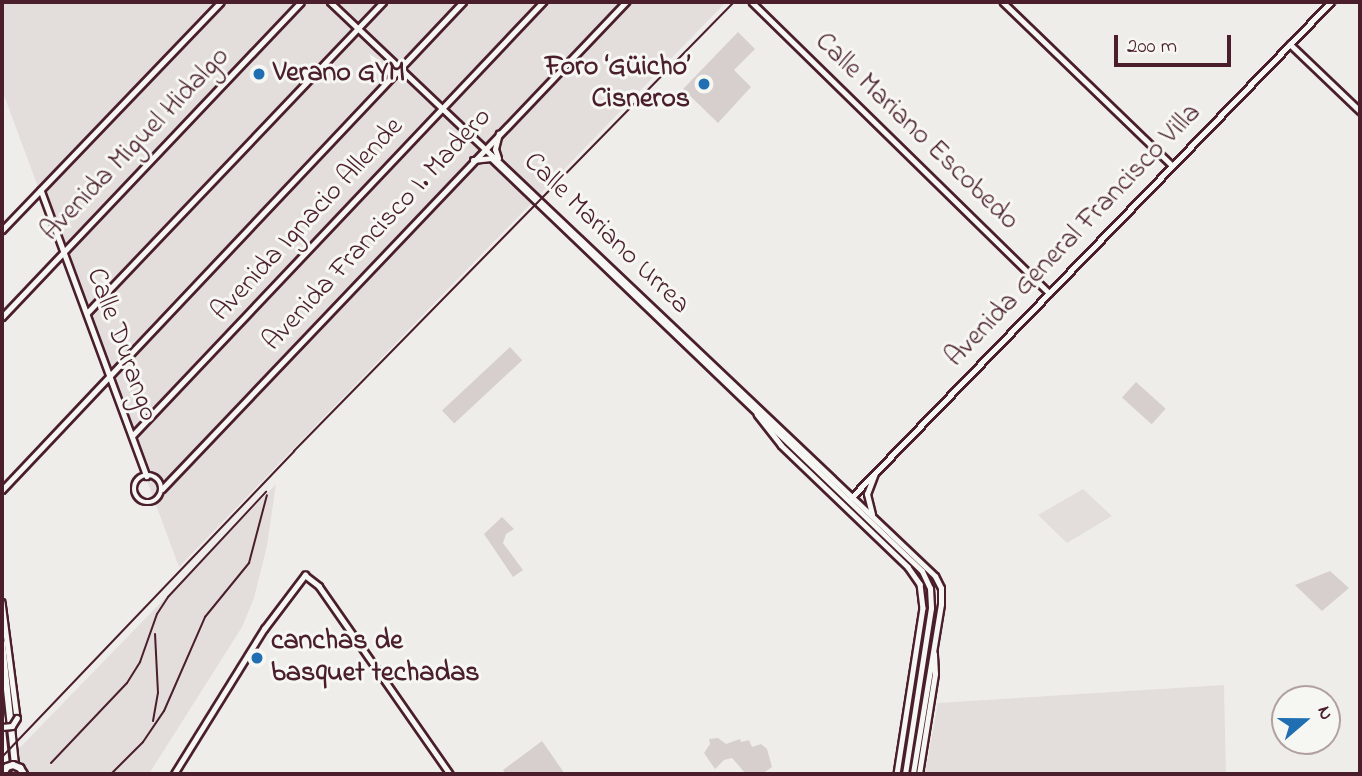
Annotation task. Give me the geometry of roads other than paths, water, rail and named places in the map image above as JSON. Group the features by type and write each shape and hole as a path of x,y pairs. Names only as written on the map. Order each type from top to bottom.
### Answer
{"highway":[{"path":"2,643 16,774"},
{"path":"2,728 5,774"},
{"path":"5,774 7,767 13,765 20,768 24,774"}],"main road":[{"path":"2,230 221,2"},
{"name":"Avenida Miguel Hidalgo","path":"2,317 301,2"},
{"name":"Calle Mariano Urrea","path":"331,2 850,499"},
{"path":"86,313 383,2"},
{"path":"2,490 463,2"},
{"name":"Avenida Ignacio Allende","path":"132,436 543,2"},
{"name":"Avenida Francisco I. Madero","path":"162,489 626,2"},
{"name":"Calle Mariano Escobedo","path":"752,2 1049,292"},
{"path":"1003,2 1172,166"},
{"name":"Avenida General Francisco Villa","path":"850,499 1331,2"},
{"path":"1290,44 1360,111"},
{"path":"499,133 495,149 499,161"},
{"name":"Calle Mariano Urrea","path":"473,160 491,158 757,414 850,499"},
{"name":"Calle Durango","path":"40,189 147,476"},
{"path":"757,414 781,444 915,575 923,595 923,632 905,774"},
{"path":"874,517 867,494 875,473"},
{"path":"147,476 156,478 162,489 160,497 145,503 138,498 135,490 137,482 147,476"},
{"path":"850,499 911,550 938,580 941,604 913,774"},
{"path":"850,499 907,554 925,576 930,594 897,774"},
{"path":"174,774 264,629 304,575 319,586 450,774"},
{"path":"2,602 16,718 12,726 2,728"},
{"path":"919,774 935,674 933,651"}],"railway":[{"path":"2,757 294,451 734,2"},
{"path":"51,763 127,683 140,662 157,614 168,597 266,492"},
{"path":"111,774 143,742 164,711 205,617 249,563 267,495"},
{"path":"153,721 158,693 155,634"}],"place":[{"name":"Verano GYM","path":"259,74"},
{"name":"Foro ‘Güicho’ Cisneros","path":"704,84"},
{"name":"canchas de basquet techadas","path":"257,658"}]}
